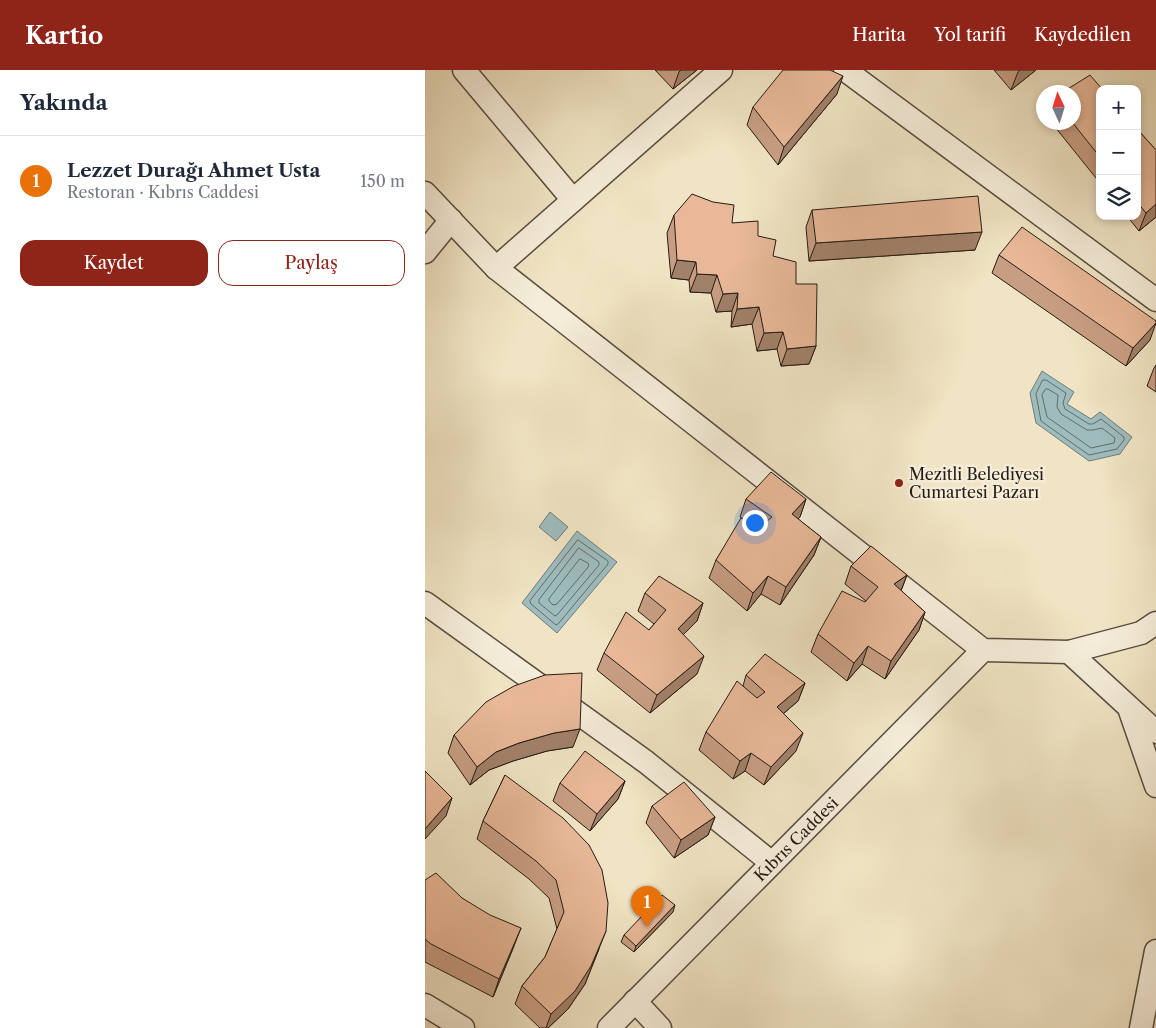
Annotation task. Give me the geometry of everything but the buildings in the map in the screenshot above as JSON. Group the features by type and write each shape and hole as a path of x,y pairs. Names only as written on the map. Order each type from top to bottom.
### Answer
{"street":[{"path":"465,70 573,200"},
{"path":"496,268 721,70"},
{"path":"845,70 1156,300"},
{"path":"425,193 496,268 983,650 1069,652 1141,633 1156,623"},
{"path":"425,252 451,220"},
{"path":"425,603 646,762 772,863"},
{"name":"Kıbrıs Caddesi","path":"609,1028 983,650"},
{"path":"1069,652 1156,732"},
{"path":"1129,707 1156,786"},
{"path":"1141,1028 1155,958"},
{"path":"635,1001 660,1028"},
{"path":"425,1004 463,1028"}],"water":[{"path":"1042,371 1074,392 1067,404 1091,419 1100,412 1132,437 1120,454 1089,461 1036,423 1030,393"},
{"path":"550,512 568,527 556,541 539,527"},
{"path":"577,531 617,562 557,633 522,603"}],"place":[{"name":"Mezitli Belediyesi Cumartesi Pazarı","path":"899,483"},
{"name":"Lezzet Durağı Ahmet Usta","path":"647,927"}]}
